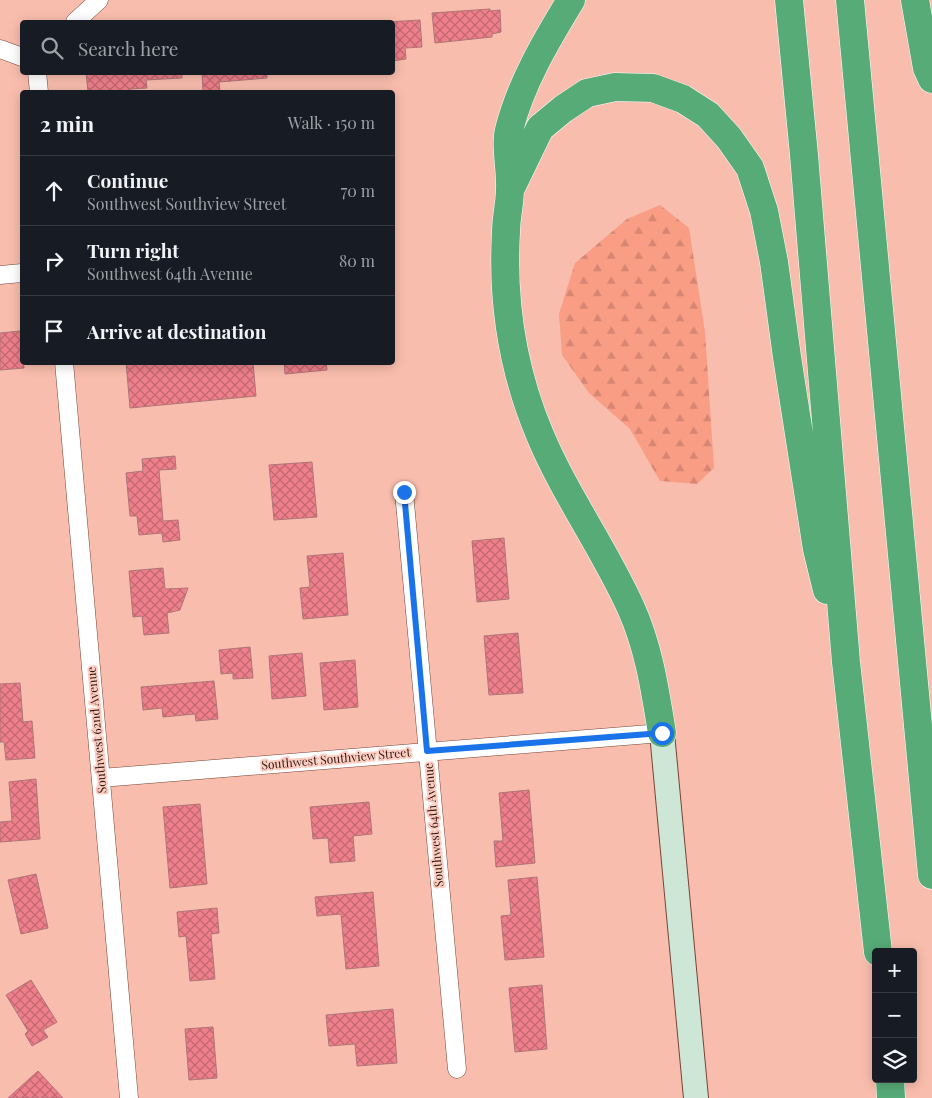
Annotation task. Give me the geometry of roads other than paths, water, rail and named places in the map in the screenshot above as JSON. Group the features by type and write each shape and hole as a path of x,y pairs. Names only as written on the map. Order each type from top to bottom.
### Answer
{"highway":[{"path":"571,0 539,53 508,132 510,190 505,271 510,329 518,370 539,434 552,462 617,579 639,629 654,680 662,733"},
{"path":"789,0 804,155 846,662 878,948"},
{"path":"850,0 932,875"},
{"path":"915,0 927,68 932,79"},
{"path":"510,190 540,128 563,109 587,93 615,87 653,88 683,99 708,114 729,138 750,168 764,211 774,262 816,549 846,662"},
{"path":"890,1083 891,1098"}],"main road":[{"path":"662,733 696,1098"}],"street":[{"path":"77,20 99,0"},
{"path":"0,49 20,56"},
{"path":"37,75 39,90"},
{"path":"0,275 20,273"},
{"name":"Southwest 62nd Avenue","path":"64,365 129,1098"},
{"name":"Southwest 64th Avenue","path":"404,492 457,1069"},
{"name":"Southwest Southview Street","path":"101,778 662,733"}]}
